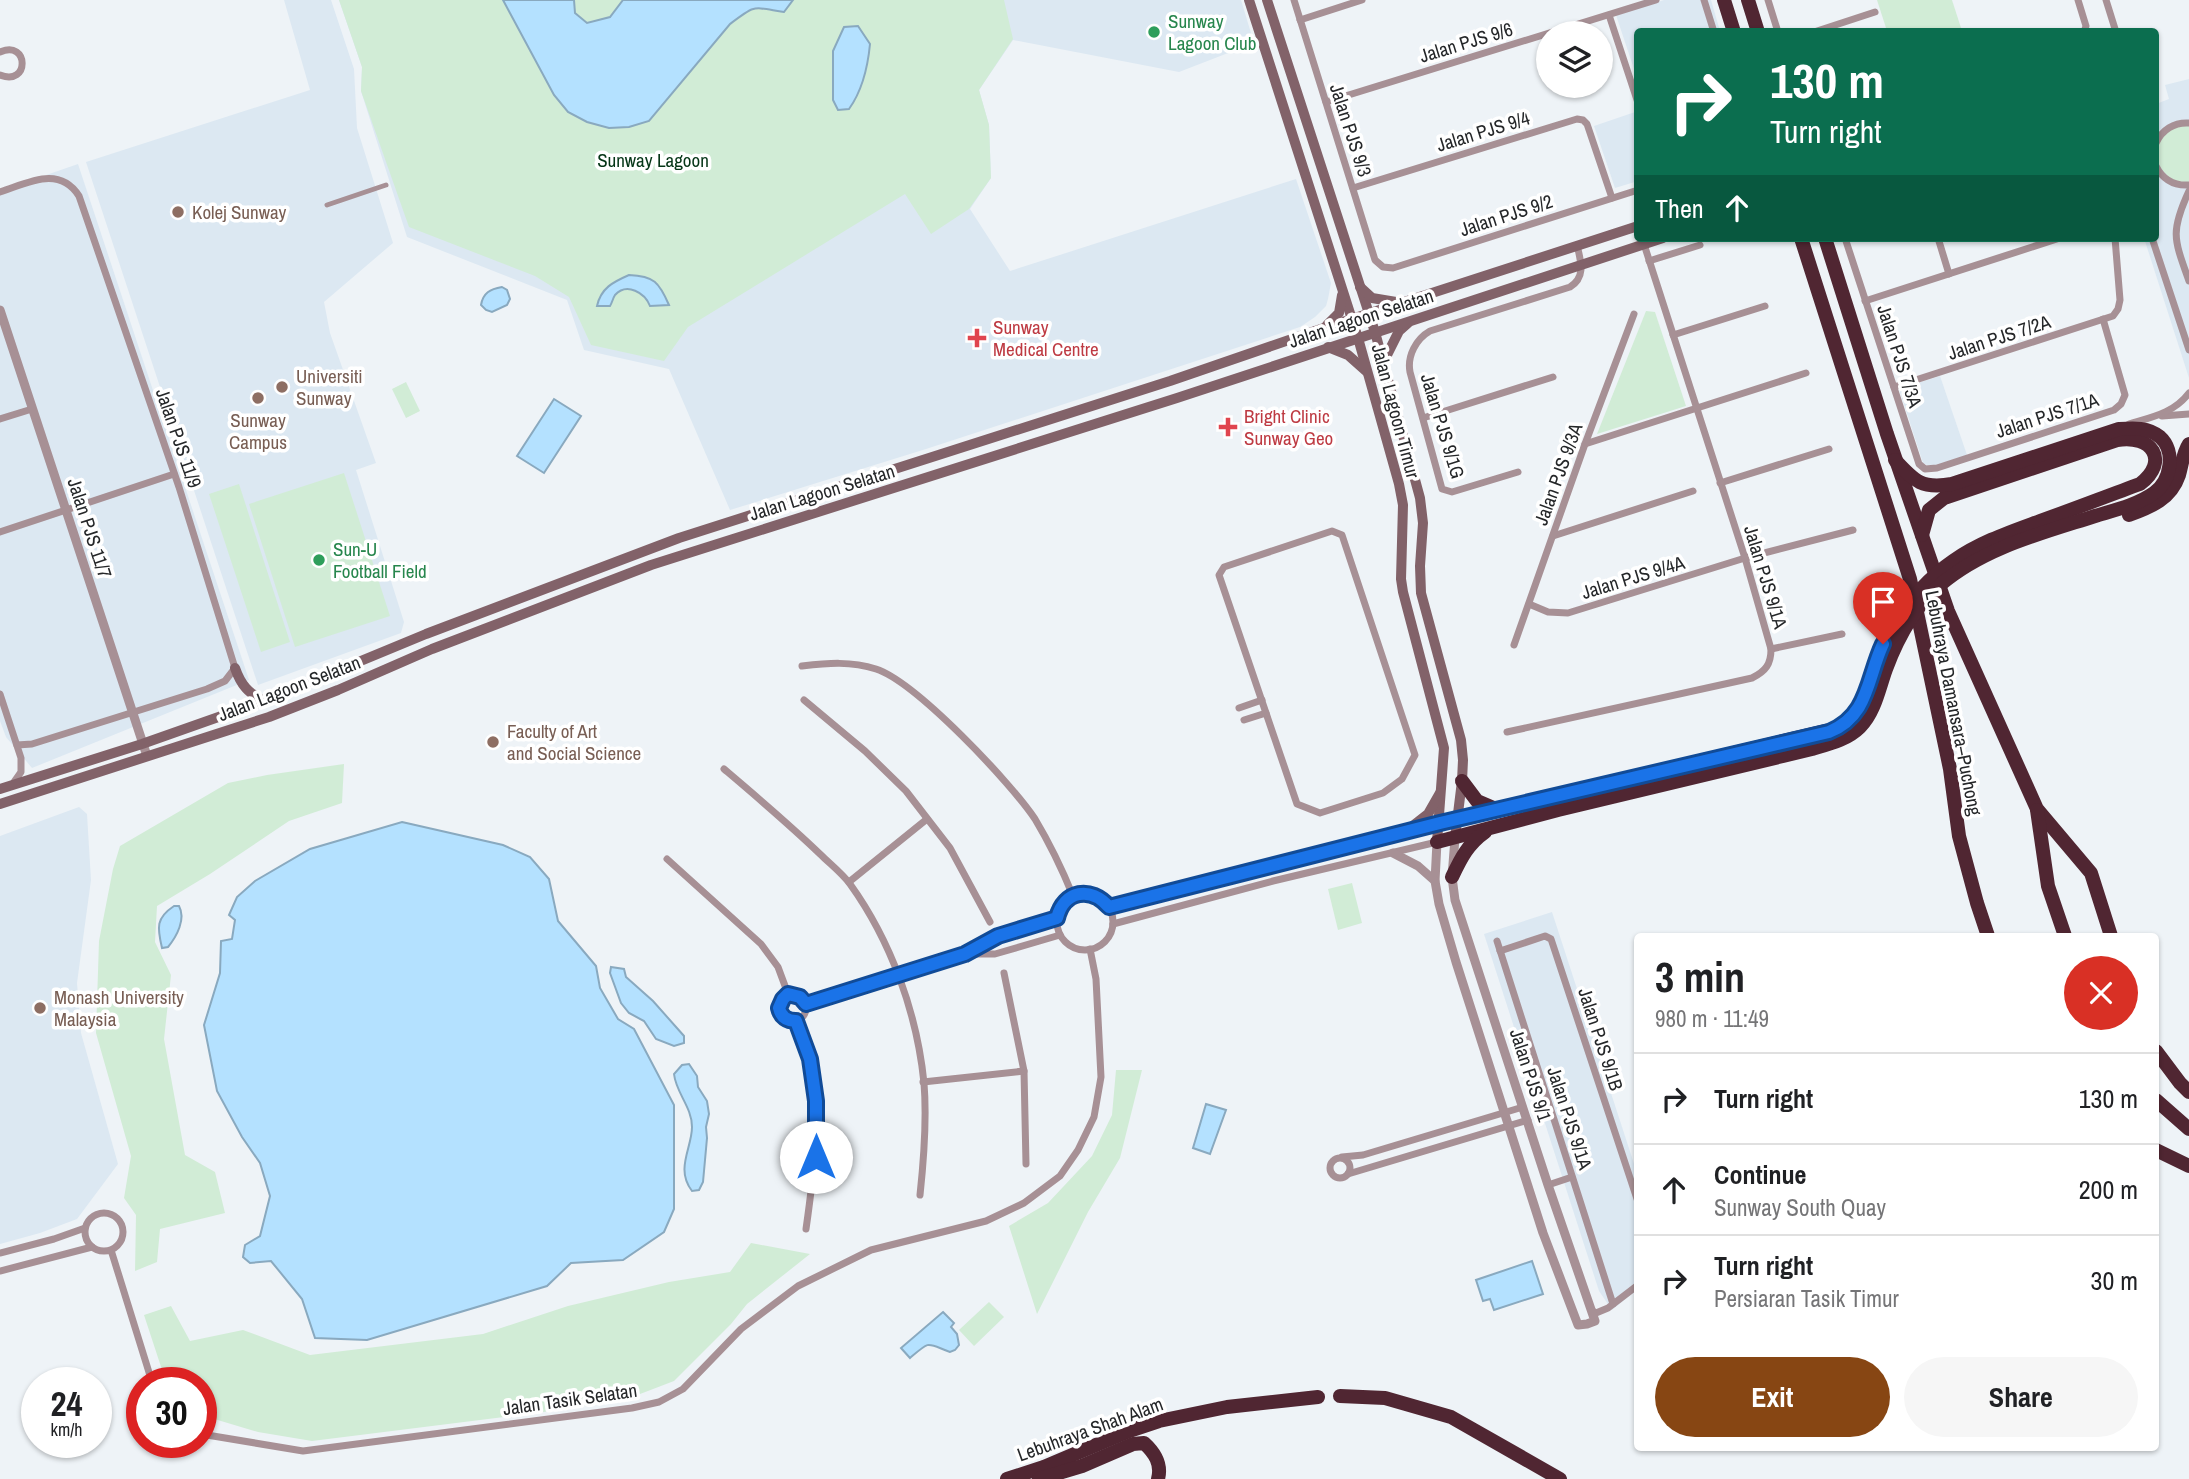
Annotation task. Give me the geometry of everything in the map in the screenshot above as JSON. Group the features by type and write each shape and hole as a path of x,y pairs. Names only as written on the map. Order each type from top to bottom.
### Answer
{"highway":[{"path":"1724,0 1733,28"},
{"path":"1748,0 1757,28"},
{"name":"Lebuhraya Damansara–Puchong","path":"1802,242 1910,579 1950,769 1959,836 1987,933"},
{"name":"Lebuhraya Damansara–Puchong","path":"1826,242 1895,460 1948,611 2037,808 2091,873 2110,933"},
{"path":"1895,460 1912,478 1921,484 1934,486 1952,484 2119,429 2146,430 2163,440 2170,463 2166,479 2155,493 2136,503 2040,533 1955,566"},
{"path":"1437,842 1833,743 1854,733 1868,717 1890,629 1916,594 1995,537 2140,484 2153,471 2155,463 2152,449 2139,439 2117,440 1944,498 1929,510 1922,535"},
{"path":"2040,533 2086,529 2148,508 2162,500 2178,477 2184,452 2189,444"},
{"path":"1440,823 1838,728 1859,708 1881,663"},
{"path":"1462,781 1477,801 1498,810"},
{"name":"Lebuhraya Damansara–Puchong","path":"2037,808 2048,886 2064,933"},
{"path":"1452,877 1465,850 1489,830"},
{"path":"2159,1055 2189,1092"},
{"path":"2159,1103 2189,1129"},
{"path":"2159,1151 2189,1166"},
{"path":"1340,1396 1385,1398 1451,1417 1560,1479"},
{"name":"Lebuhraya Shah Alam","path":"1007,1479 1044,1467 1149,1424 1195,1412 1318,1397"},
{"path":"1039,1479 1082,1466 1133,1444 1144,1443 1157,1459 1161,1470 1158,1479"}],"main road":[{"name":"Jalan Lagoon Timur","path":"1249,0 1358,338 1399,484 1403,531 1403,592 1442,734 1445,762 1437,842"},
{"name":"Jalan Lagoon Timur","path":"1267,0 1384,361 1423,511 1421,593 1461,740 1463,760 1455,838"},
{"name":"Jalan Lagoon Selatan","path":"5,788 264,701 426,634 679,538 1170,382 1321,329 1634,227"},
{"name":"Jalan Lagoon Selatan","path":"0,804 270,717 432,649 651,565 1166,402 1582,264 1640,242"},
{"path":"1358,285 1372,298 1401,303"},
{"path":"1321,329 1339,313 1343,291"},
{"path":"1384,361 1399,331 1413,319"},
{"path":"1328,348 1348,355 1367,373"},
{"path":"426,634 432,649"},
{"path":"235,668 247,691 264,701"},
{"path":"1405,832 1428,814 1443,789"}],"street":[{"name":"Jalan PJS 9/3","path":"1294,0 1375,260 1383,267"},
{"path":"1300,20 1362,0"},
{"name":"Jalan PJS 9/6","path":"1326,102 1656,0"},
{"path":"1704,0 1713,28"},
{"path":"1768,0 1777,28"},
{"path":"2078,0 2085,28"},
{"path":"2106,0 2115,28"},
{"path":"1826,28 1875,12"},
{"path":"1609,15 1634,91"},
{"path":"0,52 14,51 22,61 17,75 8,78 0,75"},
{"name":"Jalan PJS 9/4","path":"1353,188 1577,119 1587,124 1612,198"},
{"path":"2159,138 2170,127 2181,122 2189,123"},
{"path":"2159,173 2172,183 2189,186"},
{"name":"Jalan PJS 11/9","path":"0,192 47,178 59,178 72,185 79,196 174,474 235,668"},
{"path":"327,205 386,185"},
{"name":"Jalan PJS 9/2","path":"1383,267 1393,268 1634,191"},
{"path":"2189,191 2177,217 2176,235 2177,247 2189,281"},
{"name":"Jalan PJS 9/1A","path":"1507,732 1752,678 1767,668 1771,660 1771,649 1745,558 1643,242"},
{"name":"Jalan PJS 7/3A","path":"1846,242 1919,464 1925,469 1937,468"},
{"path":"1939,242 1949,274"},
{"path":"1865,301 2048,242"},
{"name":"Jalan PJS 7/2A","path":"1894,387 2113,316 2119,309 2120,300 2115,242"},
{"path":"2153,242 2188,345"},
{"path":"1577,245 1582,264"},
{"path":"1649,261 1700,245"},
{"name":"Jalan PJS 9/1G","path":"1518,472 1451,492 1446,491 1440,484 1408,364 1418,340 1423,335 1570,287 1581,277 1582,264"},
{"path":"1673,335 1765,306"},
{"name":"Jalan PJS 11/7","path":"0,310 147,756"},
{"name":"Jalan PJS 9/3A","path":"1514,645 1634,314"},
{"name":"Jalan PJS 7/1A","path":"1937,468 2114,410 2121,404 2125,395 2103,319"},
{"path":"1585,444 1806,373"},
{"path":"1423,418 1553,377"},
{"path":"2158,416 2174,407 2189,393"},
{"path":"0,419 32,409"},
{"path":"2119,429 2158,416 2189,414"},
{"path":"1720,483 1829,449"},
{"path":"0,532 174,474"},
{"path":"1553,536 1693,491"},
{"name":"Jalan PJS 9/4A","path":"1529,604 1548,612 1568,613 1745,558 1853,530"},
{"path":"1332,531 1342,535 1415,755 1402,779 1383,793 1320,813 1297,804 1262,700 1219,575 1224,567 1332,531"},
{"path":"1771,649 1842,634"},
{"path":"802,666 835,662 876,669 890,674 936,711 1011,787 1053,850 1073,896"},
{"path":"17,745 32,744 217,686 231,676 235,668"},
{"path":"0,694 21,758 21,772 5,788"},
{"path":"804,700 865,751 906,791 950,848 990,922"},
{"path":"1239,708 1262,700"},
{"path":"1244,720 1266,713"},
{"path":"724,769 788,822 849,883 876,926 898,975 913,1020 923,1082 924,1158 920,1195"},
{"path":"849,883 927,819"},
{"path":"1109,907 1440,823"},
{"name":"Jalan PJS 9/1","path":"1437,842 1435,881 1452,951 1543,1233 1578,1325 1587,1324 1595,1321 1459,913 1452,877 1455,838"},
{"path":"1113,924 1273,881 1437,842"},
{"path":"1393,853 1418,866 1435,881"},
{"path":"667,859 761,944 778,967 788,994"},
{"path":"1073,896 1097,896 1109,907 1113,924 1108,938 1097,947 1073,947 1060,935 1057,918 1062,905 1073,896"},
{"path":"806,1004 965,954 998,936 1057,918"},
{"path":"965,954 996,954 1060,935"},
{"name":"Jalan PJS 9/1B","path":"1500,950 1545,936 1551,939 1634,1190"},
{"name":"Jalan PJS 9/1A","path":"1497,941 1614,1304"},
{"name":"Jalan Tasik Selatan","path":"217,1437 303,1451 632,1408 659,1402 683,1389 741,1329 798,1286 871,1250 986,1221 1024,1203 1060,1175 1078,1150 1094,1117 1101,1077 1096,979 1090,949"},
{"path":"1004,973 1024,1071 1026,1164"},
{"path":"788,994 800,997 806,1004"},
{"path":"788,994 780,1003 780,1013 787,1020 796,1021 804,1014 806,1004"},
{"path":"796,1021 810,1059 816,1101 816,1157 806,1229"},
{"path":"923,1082 1024,1071"},
{"path":"1523,1107 1363,1155 1336,1158 1329,1170 1333,1176 1339,1178 1528,1120"},
{"path":"1342,1157 1349,1164 1348,1174"},
{"path":"1548,1185 1572,1177"},
{"path":"0,1253 85,1228 98,1213 104,1212 117,1217 121,1222 121,1241 111,1250 92,1247 0,1271"},
{"path":"85,1228 86,1238 92,1247"},
{"path":"111,1250 147,1367"},
{"path":"1591,1310 1602,1311 1634,1288"}],"shaded area":[{"name":"Sunway Campus","path":"284,0 331,0 354,69 357,128 393,243 324,302 330,333 376,463 356,470 404,622 401,633 258,685 86,162 310,90"},
{"path":"339,0 1241,0 1254,43 1179,72 1013,40 979,90 989,125 991,178 970,209 1010,271 1296,179 1331,283 1326,306 1300,327 730,510 669,369 584,350 567,300 407,237 361,91 362,67"},
{"path":"1664,0 1711,0 1719,28 1634,28 1634,69 1616,15"},
{"path":"2189,79 2189,378 2145,242 2159,242 2159,103 2169,99 2165,85"},
{"path":"1634,112 1634,182 1615,188 1594,126"},
{"path":"78,164 249,680 32,768 6,737 0,721 0,191"},
{"path":"1940,376 1967,455 1936,465 1927,465 1923,463 1899,389"},
{"name":"Monash University Malaysia","path":"79,807 87,814 91,880 77,983 81,1033 118,1164 77,1219 0,1244 0,836"},
{"path":"1552,912 1634,1164 1634,1292 1612,1310 1599,1291 1484,934"}],"green space":[{"name":"Sunway Lagoon","path":"339,0 1004,0 1013,39 979,90 989,125 991,178 969,209 931,234 905,194 688,327 664,361 591,345 569,297 535,276 409,227 361,91 362,67"},
{"path":"1877,0 1952,0 1961,28 1886,28"},
{"path":"2189,123 2189,183 2171,178 2159,163 2160,136 2175,126"},
{"path":"1646,311 1655,312 1686,406 1597,434"},
{"path":"406,382 420,411 406,418 392,389"},
{"name":"Sun-U Football Field","path":"344,473 390,616 295,647 249,504"},
{"path":"239,484 290,642 261,652 209,494"},
{"path":"344,764 342,803 289,821 157,906 155,942 171,975 164,1039 185,1155 215,1172 225,1213 160,1229 157,1262 135,1271 136,1215 124,1198 131,1156 96,1033 99,941 120,846 228,783"},
{"path":"1352,883 1362,923 1338,930 1328,889"},
{"path":"1116,1070 1142,1070 1120,1158 1088,1212 1037,1314 1009,1226 1048,1203 1092,1156 1112,1115"},
{"path":"751,1243 810,1254 747,1304 731,1324 674,1381 627,1399 312,1441 258,1432 217,1420 217,1367 161,1367 144,1315 171,1306 190,1341 243,1330 310,1355 483,1334 568,1306 669,1282 730,1272"},
{"path":"989,1302 1004,1317 974,1346 959,1330"}],"water":[{"path":"503,0 574,0 575,13 587,23 610,17 623,0 793,0 784,12 750,10 730,24 649,121 629,127 609,128 587,122 568,112 554,95"},
{"path":"858,26 870,44 866,69 849,109 838,110 833,100 833,51 844,27"},
{"path":"629,275 655,282 669,305 650,306 640,293 625,289 615,295 610,306 597,306 608,286"},
{"path":"502,287 507,290 510,299 507,305 492,312 486,310 481,305 485,295"},
{"path":"554,399 581,416 544,473 517,456"},
{"path":"402,822 503,845 530,857 549,879 558,921 596,966 600,988 618,1019 634,1029 674,1105 674,1209 664,1232 623,1260 571,1263 547,1286 367,1340 315,1338 302,1299 271,1261 250,1263 243,1257 245,1245 260,1236 270,1196 260,1163 242,1137 217,1091 204,1025 220,973 221,941 232,939 235,920 229,915 237,897 255,881 310,849"},
{"path":"174,906 179,906 181,911 180,927 168,947 162,948 159,924"},
{"path":"611,967 624,969 626,977 653,1001 684,1036 684,1043 674,1046 656,1039 644,1021 629,1013 621,1003 610,973"},
{"path":"689,1064 707,1101 709,1114 703,1182 699,1190 692,1191 685,1175 691,1120 674,1074 682,1065"},
{"path":"1206,1104 1226,1110 1210,1154 1193,1148"},
{"path":"1532,1261 1543,1294 1494,1310 1490,1299 1483,1301 1476,1280"},
{"path":"943,1312 954,1323 951,1327 957,1334 959,1345 950,1352 929,1345 910,1358 901,1348"}],"place":[{"name":"Sunway Lagoon Club","path":"1154,32"},
{"name":"Kolej Sunway","path":"178,212"},
{"name":"Sunway Medical Centre","path":"977,338"},
{"name":"Universiti Sunway","path":"282,387"},
{"name":"Sunway Campus","path":"258,398"},
{"name":"Bright Clinic Sunway Geo","path":"1228,427"},
{"name":"Sun-U Football Field","path":"319,560"},
{"name":"Faculty of Art and Social Science","path":"493,742"},
{"name":"Monash University Malaysia","path":"40,1008"}],"route":[{"path":"816,1157 816,1101 810,1059 796,1021 783,1017 779,1008 788,994 800,997 806,1004 965,954 998,936 1057,918 1062,905 1073,896 1097,896 1109,907 1440,823 1829,732 1846,723 1859,708 1883,644"}]}
